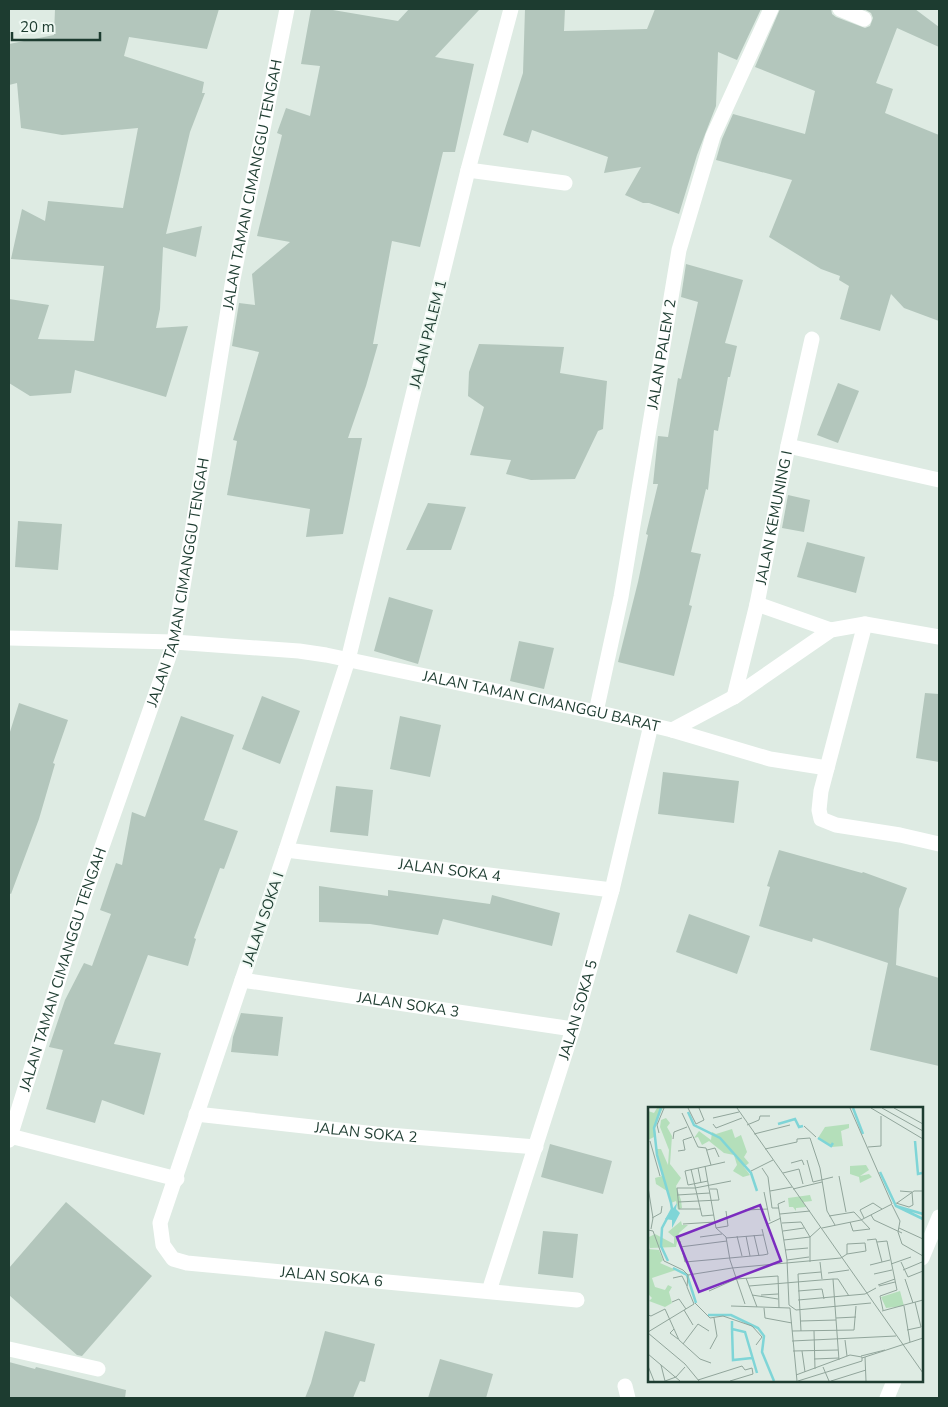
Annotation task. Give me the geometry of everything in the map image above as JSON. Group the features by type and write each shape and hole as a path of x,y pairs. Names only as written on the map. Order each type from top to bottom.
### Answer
{"street":[{"name":"JALAN TAMAN CIMANGGU TENGAH","path":"9,1138 85,895 174,642 233,279 287,9"},
{"name":"JALAN PALEM 1","path":"348,660 468,170 510,9"},
{"name":"JALAN PALEM 2","path":"596,712 621,597 680,250 713,136 771,9"},
{"path":"840,9 864,19"},
{"path":"468,170 566,183"},
{"name":"JALAN KEMUNING I","path":"734,697 758,604 788,446 812,339"},
{"path":"788,446 939,480"},
{"path":"758,604 831,630"},
{"name":"JALAN TAMAN CIMANGGU BARAT","path":"9,638 174,642 299,651 596,712 672,730 734,697 831,630 864,624 939,637"},
{"path":"864,624 821,791 819,810 821,819 836,824 939,844"},
{"name":"JALAN SOKA I","path":"177,1178 196,1114 286,850 348,660"},
{"name":"JALAN SOKA 5","path":"489,1291 573,1029 612,890 651,725"},
{"path":"672,730 770,759 827,768"},
{"name":"JALAN SOKA 4","path":"286,850 612,890"},
{"name":"JALAN SOKA 3","path":"242,980 573,1029"},
{"name":"JALAN SOKA 2","path":"196,1114 376,1134 536,1147"},
{"path":"9,1138 177,1178"},
{"name":"JALAN SOKA 6","path":"177,1178 160,1223 163,1245 173,1259 213,1266 577,1300"},
{"path":"923,1256 939,1217"},
{"path":"9,1349 98,1369"},
{"path":"887,1398 894,1382"}],"building":[{"path":"55,9 219,9 207,49 129,37 124,56 204,82 202,93 205,93 190,132 166,234 202,226 196,257 163,247 160,309 156,328 188,326 166,397 75,370 71,393 30,396 9,383 9,299 49,305 38,339 94,341 104,266 11,259 22,209 45,221 48,201 123,208 138,128 62,135 21,128 17,83 9,85 9,44 54,35"},
{"path":"311,9 327,9 398,21 409,9 480,9 435,57 474,64 455,152 443,152 420,247 392,241 373,344 378,344 348,438 362,438 343,534 306,537 310,509 227,495 237,441 233,440 259,352 232,346 239,303 255,305 252,274 290,242 257,236 282,135 277,133 286,108 310,116 320,66 301,64"},
{"path":"525,9 565,9 564,31 647,29 655,9 761,9 737,60 718,52 716,106 697,155 679,214 649,203 643,203 625,195 641,167 604,173 608,157 532,130 528,143 503,135 523,73"},
{"path":"780,9 831,9 832,14 836,17 865,28 870,26 873,18 871,13 864,9 915,9 939,27 939,47 897,28 876,83 893,89 885,113 939,135 939,321 904,308 891,294 880,331 840,319 849,286 839,280 840,276 821,269 769,237 792,180 716,160 722,139 733,114 805,134 815,91 755,67"},
{"path":"686,264 743,280 725,343 737,346 730,377 728,377 718,431 714,430 708,490 706,489 691,552 701,554 689,605 692,606 674,676 618,662 638,582 648,535 646,534 658,484 653,484 658,436 668,437 678,378 681,379 698,302 681,297"},
{"path":"479,344 564,347 560,373 607,381 603,429 598,431 575,479 531,480 506,474 511,460 470,455 484,407 468,396 469,372"},
{"path":"838,383 859,391 838,443 817,435"},
{"path":"788,495 810,500 804,532 782,528"},
{"path":"428,503 466,507 451,550 406,550"},
{"path":"18,521 62,524 58,570 15,567"},
{"path":"807,542 865,557 856,593 797,577"},
{"path":"389,597 433,610 418,664 374,651"},
{"path":"519,641 554,648 544,689 510,681"},
{"path":"925,693 939,694 939,762 916,758"},
{"path":"262,696 300,711 280,764 242,749"},
{"path":"19,703 68,720 53,763 55,764 39,819 11,894 9,893 9,735"},
{"path":"181,716 234,735 204,820 238,831 224,869 220,868 194,938 196,939 188,966 148,955 114,1044 161,1053 144,1115 102,1100 95,1123 46,1109 63,1050 49,1047 65,1000 84,963 92,966 111,914 100,910 116,863 122,865 132,812 145,817"},
{"path":"400,716 441,725 430,777 390,769"},
{"path":"663,772 739,781 734,823 658,814"},
{"path":"336,786 373,790 368,836 330,832"},
{"path":"779,850 863,872 907,888 899,909 896,965 939,978 939,1066 870,1050 888,963 813,938 812,942 759,926 770,887 767,886"},
{"path":"319,886 388,896 388,890 490,904 492,895 560,913 552,946 443,919 438,935 370,924 319,922"},
{"path":"689,914 750,936 737,974 676,952"},
{"path":"241,1013 283,1017 278,1056 231,1052 233,1037"},
{"path":"550,1144 612,1161 603,1194 541,1177"},
{"path":"66,1202 152,1276 82,1356 77,1355 9,1295 9,1268"},
{"path":"543,1231 578,1234 573,1278 538,1274"},
{"path":"325,1331 375,1344 365,1382 360,1381 353,1398 305,1398"},
{"path":"440,1359 493,1374 486,1398 428,1398"},
{"path":"9,1362 126,1390 125,1398 9,1398"}]}
